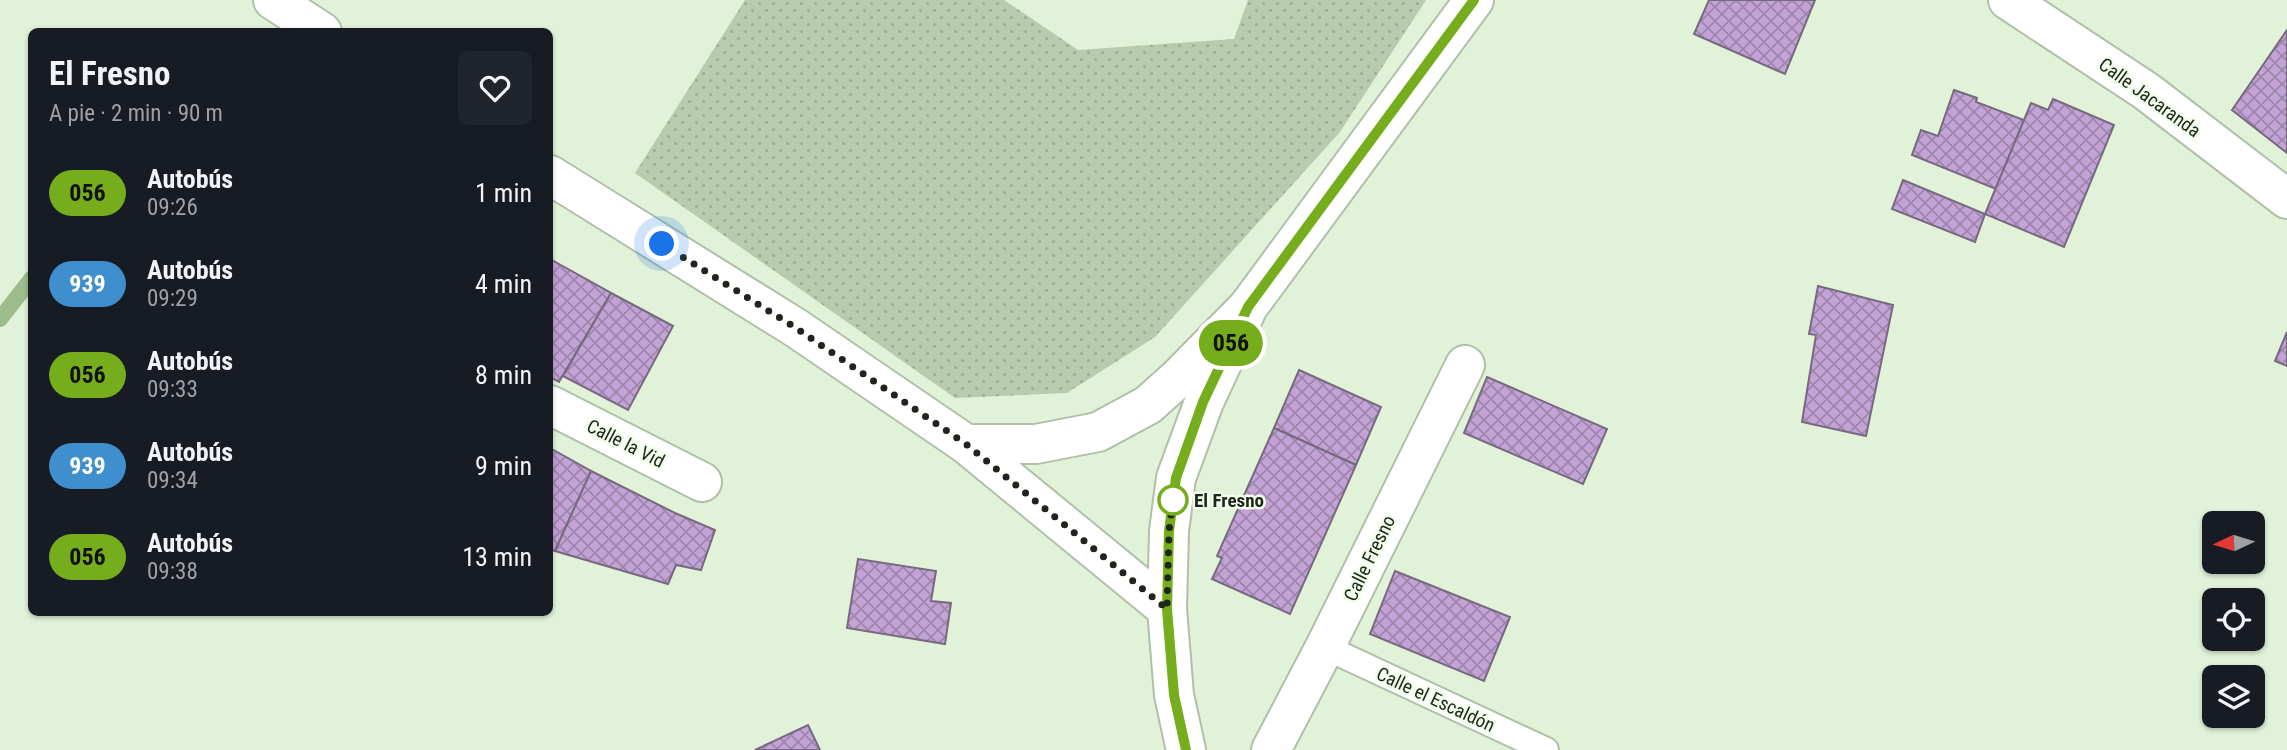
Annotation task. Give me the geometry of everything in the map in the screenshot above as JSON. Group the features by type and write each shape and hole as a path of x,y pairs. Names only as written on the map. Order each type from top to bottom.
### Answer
{"street":[{"path":"273,0 316,28"},
{"path":"966,444 1035,444 1098,432 1148,405 1248,307 1474,0"},
{"name":"Calle Jacaranda","path":"2008,0 2146,91 2287,200"},
{"path":"553,177 796,328 966,444 1167,609"},
{"path":"1186,750 1174,695 1167,609 1169,531 1176,478 1203,402 1248,307"},
{"name":"Calle Fresno","path":"1271,750 1465,365"},
{"name":"Calle la Vid","path":"553,407 702,482"}],"lane":[{"name":"Calle el Escaldón","path":"1325,647 1546,750"}],"green space":[{"path":"745,0 1004,0 1078,50 1234,39 1248,0 1426,0 1340,132 1155,337 1067,393 955,398 635,173"}],"building":[{"path":"1709,0 1815,0 1785,74 1694,34"},
{"path":"2287,30 2287,153 2232,110"},
{"path":"1954,90 1977,98 1976,102 2024,120 1996,189 1912,155 1921,130 1938,136"},
{"path":"2053,99 2114,125 2064,247 1985,214 2031,103 2048,110"},
{"path":"1903,180 1985,214 1975,242 1892,209"},
{"path":"553,261 611,293 559,382 553,379"},
{"path":"1818,286 1893,305 1866,436 1802,422 1816,335 1809,334"},
{"path":"611,293 673,326 628,410 563,376"},
{"path":"2287,332 2287,366 2275,361"},
{"path":"1299,370 1381,407 1356,465 1274,428"},
{"path":"1487,377 1607,429 1583,484 1464,433"},
{"path":"1274,428 1356,465 1290,614 1212,579 1222,558 1217,556"},
{"path":"553,450 591,471 555,551 553,550"},
{"path":"591,471 715,530 701,570 676,565 668,584 555,551"},
{"path":"858,559 936,571 931,601 951,603 945,644 847,628"},
{"path":"1395,571 1510,617 1484,681 1370,634"},
{"path":"808,725 820,750 755,750"}],"waterway":[{"path":"0,319 28,283"}],"bus line":[{"name":"056","path":"1186,750 1174,695 1167,609 1169,531 1176,478 1203,402 1248,307 1474,0"}],"place":[{"name":"El Fresno","path":"1173,500"}],"route":[{"path":"662,244 796,328 966,444 1167,609 1169,531 1173,500"}]}
